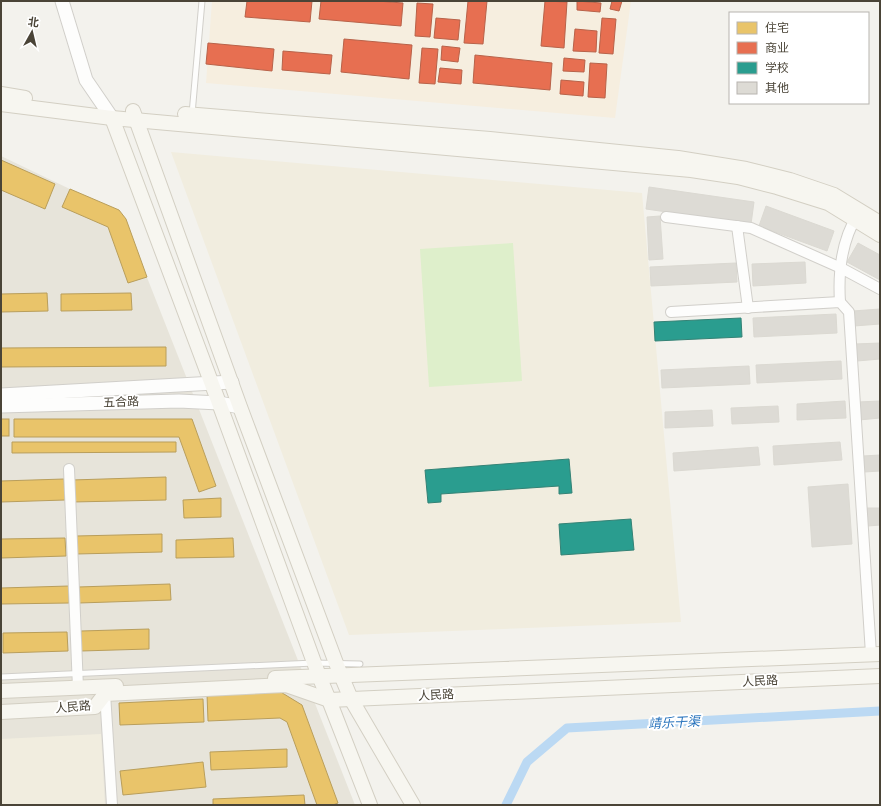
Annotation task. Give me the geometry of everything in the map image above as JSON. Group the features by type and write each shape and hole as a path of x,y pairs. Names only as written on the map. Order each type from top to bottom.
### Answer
{"main road":[{"path":"1,94 108,113"},
{"path":"1,104 134,115 692,170 738,177 777,187 828,203 880,223"},
{"path":"108,113 219,403 316,670 370,805"},
{"path":"134,115 192,115 482,139 678,158 746,169 790,180 834,195 880,235"},
{"path":"134,115 240,407 338,669 351,699 413,805"},
{"name":"人民路","path":"105,690 316,670 875,654"},
{"name":"人民路","path":"1,691 77,681 105,690 286,685 329,700 880,676"},
{"name":"人民路","path":"1,712 95,707 105,690"}],"street":[{"path":"62,1 86,80 108,113"},
{"path":"857,215 845,238 841,257 839,285 840,302 849,312 875,654"},
{"path":"666,217 751,228 841,268 880,289"},
{"path":"737,226 748,308"},
{"path":"671,312 840,302"},
{"name":"五合路","path":"1,395 232,382"},
{"name":"五合路","path":"1,406 179,401 219,403 240,407"},
{"path":"68,469 77,681"},
{"path":"105,690 112,805"}],"lane":[{"path":"192,115 202,1"},
{"path":"338,669 360,664"},
{"path":"1,677 77,681 316,670"}],"shaded area":[{"path":"212,1 631,1 615,118 206,83"},
{"path":"171,152 642,193 681,622 349,635"},
{"path":"1,156 122,214 355,805 1,805"},
{"path":"101,734 105,805 1,805 1,739"}],"green space":[{"path":"513,243 522,381 429,387 420,249"}],"building: 住宅":[{"path":"1,160 55,184 45,209 1,190"},
{"path":"70,189 119,210 126,219 147,277 128,283 108,227 62,207"},
{"path":"47,293 48,311 1,312 1,294"},
{"path":"131,293 132,310 61,311 61,294"},
{"path":"166,347 166,366 1,367 1,348"},
{"path":"1,419 9,419 9,436 1,436"},
{"path":"14,419 192,419 216,486 199,492 179,437 14,437"},
{"path":"12,442 176,442 176,452 12,453"},
{"path":"166,477 166,500 72,502 72,480"},
{"path":"64,479 65,500 1,502 1,481"},
{"path":"221,498 221,517 184,518 183,500"},
{"path":"162,534 162,552 76,554 76,536"},
{"path":"65,538 66,556 1,558 1,539"},
{"path":"233,538 234,557 176,558 176,540"},
{"path":"170,584 171,600 79,603 78,587"},
{"path":"69,586 69,603 1,604 1,588"},
{"path":"149,629 149,649 81,651 81,631"},
{"path":"67,632 68,651 3,653 3,633"},
{"path":"279,691 302,705 338,803 333,805 317,805 287,722 280,718 208,721 207,694"},
{"path":"203,699 204,722 120,725 119,703"},
{"path":"287,749 287,767 211,770 210,752"},
{"path":"203,762 206,787 123,795 120,771"},
{"path":"304,795 305,805 213,805 213,799"}],"building: 商业":[{"path":"247,1 312,1 310,22 245,17"},
{"path":"321,1 377,1 403,3 401,26 319,19"},
{"path":"468,1 487,1 483,44 464,43"},
{"path":"545,1 567,2 564,48 541,46"},
{"path":"577,1 601,3 600,12 577,10"},
{"path":"612,1 622,1 619,11 610,9"},
{"path":"417,3 433,4 430,37 415,36"},
{"path":"436,18 460,20 458,40 434,38"},
{"path":"602,18 616,19 613,54 599,53"},
{"path":"575,29 597,31 596,52 573,51"},
{"path":"344,39 412,45 409,79 341,72"},
{"path":"208,43 274,49 272,71 206,64"},
{"path":"442,46 460,48 458,62 441,60"},
{"path":"422,48 438,49 435,84 419,83"},
{"path":"283,51 332,55 330,74 282,70"},
{"path":"475,55 552,63 550,90 473,83"},
{"path":"564,58 585,60 584,72 563,71"},
{"path":"590,63 607,64 605,98 588,97"},
{"path":"440,68 462,70 461,84 438,82"},
{"path":"561,80 584,82 583,96 560,94"}],"building: 学校":[{"path":"741,318 742,337 655,341 654,322"},
{"path":"569,459 572,493 559,494 559,486 441,494 441,502 428,503 425,470"},
{"path":"631,519 634,550 561,555 559,524"}],"building: 其他":[{"path":"649,187 754,202 751,224 646,209"},
{"path":"766,206 834,231 827,251 759,226"},
{"path":"660,216 663,259 649,260 647,217"},
{"path":"858,243 880,255 880,280 847,262"},
{"path":"805,262 806,283 753,286 752,264"},
{"path":"736,263 737,282 651,286 650,267"},
{"path":"880,309 880,324 854,326 853,311"},
{"path":"836,314 837,333 754,337 753,318"},
{"path":"880,343 880,359 857,361 855,344"},
{"path":"841,361 842,379 757,383 756,365"},
{"path":"749,366 750,384 662,388 661,370"},
{"path":"845,401 846,418 797,420 797,404"},
{"path":"880,401 880,418 859,420 858,402"},
{"path":"778,406 779,422 732,424 731,408"},
{"path":"712,410 713,426 665,428 665,412"},
{"path":"840,442 842,460 774,465 773,446"},
{"path":"758,447 760,465 674,471 673,453"},
{"path":"880,455 880,471 864,472 863,456"},
{"path":"848,484 852,544 812,547 808,487"},
{"path":"867,508 880,508 880,525 868,526"}],"waterway":[{"name":"靖乐干渠","path":"506,805 527,762 567,728 880,711"}]}
